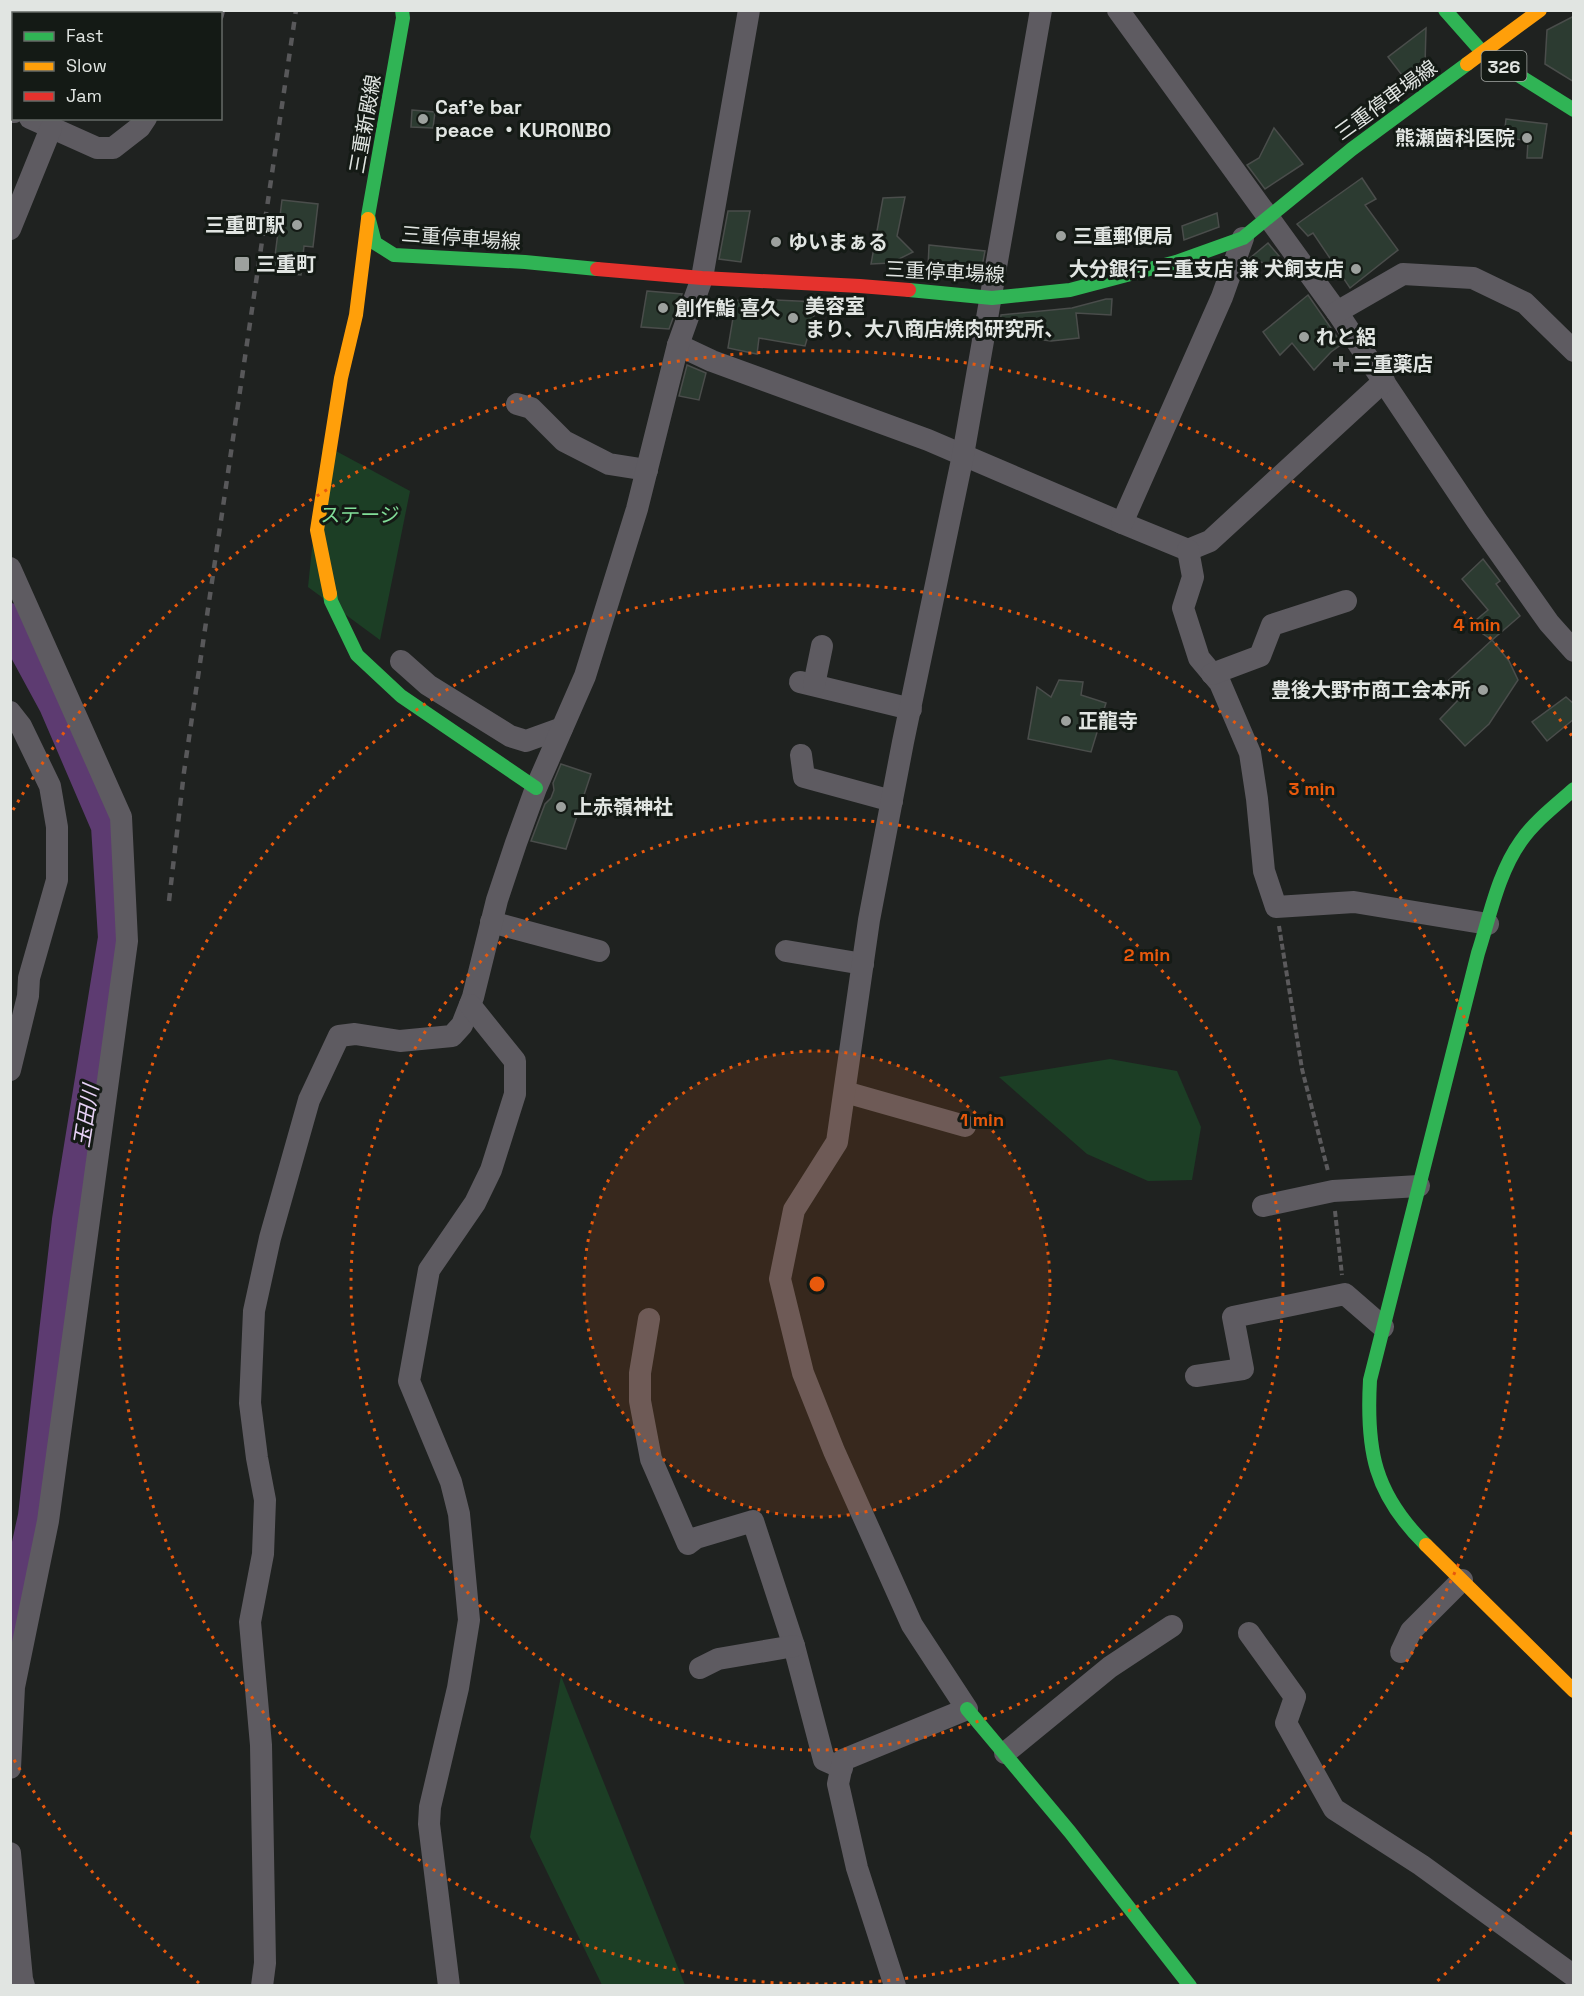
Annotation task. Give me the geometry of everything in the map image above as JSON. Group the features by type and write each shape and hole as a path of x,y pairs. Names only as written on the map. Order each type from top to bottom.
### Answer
{"main road":[{"name":"三重新殿線","path":"375,243 368,216 403,18 402,10"},
{"name":"326","path":"1445,10 1483,53 1574,110"},
{"name":"三重停車場線","path":"375,243 394,255 525,262 702,278 860,286 992,298 1070,290 1124,277 1212,250 1242,238 1352,149 1540,10"},
{"path":"368,216 356,315 341,378 317,530 331,601 357,655 401,696 536,788"},
{"path":"1574,789 1528,832 1516,848 1478,953 1370,1380 1368,1415 1380,1481 1399,1515 1574,1691"},
{"path":"967,1709 1070,1832 1190,1986"}],"street":[{"path":"262,1986 265,1963 261,1745 250,1622 263,1554 265,1500 250,1403 254,1311 270,1238 309,1100 339,1036 355,1034 400,1041 452,1036 462,1025 470,1005 501,889 536,788 585,676 637,508 678,345 702,278 749,10"},
{"path":"895,1986 857,1868 838,1784 843,1760 967,1709 912,1625 834,1451 804,1373 780,1280 794,1210 837,1142 869,920 963,455 1041,10"},
{"path":"1118,10 1337,312 1536,605 1574,651"},
{"path":"10,228 39,122 97,148 113,148 140,127 145,120"},
{"path":"1122,523 1222,297 1242,238"},
{"path":"1337,312 1403,274 1473,278 1525,303 1574,351"},
{"path":"678,345 712,361 928,440 1188,550 1210,541 1384,381"},
{"path":"517,404 531,408 564,441 609,464 646,470"},
{"path":"1188,550 1193,577 1183,608 1199,658 1220,683 1250,753 1264,871 1276,907 1353,902 1488,924"},
{"path":"10,568 121,817 127,941 48,1521 14,1687 10,1768"},
{"path":"1212,674 1260,656 1272,624 1346,601"},
{"path":"822,646 807,683 911,709"},
{"path":"401,661 428,685 510,736 526,741 562,728"},
{"path":"10,712 21,726 50,786 57,827 57,880 29,978 28,996 10,1070"},
{"path":"801,754 804,777 892,801"},
{"path":"491,922 598,951"},
{"path":"786,951 863,964"},
{"path":"449,1986 429,1824 430,1807 458,1689 469,1620 459,1514 451,1482 409,1381 429,1270 475,1203 491,1170 515,1094 515,1061 470,1005"},
{"path":"845,1092 965,1126"},
{"path":"1263,1206 1332,1191 1419,1186"},
{"path":"1196,1376 1243,1369 1233,1317 1345,1294 1383,1327"},
{"path":"649,1319 640,1373 642,1413 651,1459 688,1544 696,1538 753,1521 794,1646 824,1760 842,1768"},
{"path":"1401,1652 1411,1631 1462,1580"},
{"path":"1005,1753 1110,1667 1172,1626"},
{"path":"1249,1633 1295,1697 1286,1723 1334,1809 1421,1865 1574,1976"},
{"path":"700,1668 718,1659 794,1646"},
{"path":"10,1852 24,1986"}],"path":[{"path":"1276,907 1302,1069 1332,1191 1345,1294"}],"green space":[{"name":"ステージ","path":"323,444 410,491 380,640 308,587"},
{"path":"1110,1059 1177,1071 1201,1127 1192,1180 1148,1181 1087,1154 999,1077"},
{"path":"561,1676 685,1985 602,1985 530,1837"}],"building":[{"path":"1574,16 1574,82 1545,64 1547,30"},
{"path":"1426,28 1425,65 1405,79 1388,57"},
{"name":"Caf'e bar peace ・KURONBO","path":"412,110 435,112 433,128 411,127"},
{"name":"熊瀬歯科医院","path":"1506,119 1547,124 1542,158 1527,158 1528,141 1504,137"},
{"path":"1274,128 1303,164 1265,189 1247,165 1259,158"},
{"path":"1362,178 1376,199 1365,205 1398,250 1350,288 1313,233 1308,236 1297,224"},
{"path":"905,197 897,236 913,252 891,263 871,264 883,198"},
{"name":"三重町駅","path":"282,200 318,204 313,247 304,246 301,275 273,272"},
{"path":"728,211 750,211 741,262 719,259"},
{"path":"1217,213 1219,227 1184,240 1182,226"},
{"path":"1268,243 1279,256 1269,265 1250,258"},
{"path":"929,245 985,251 981,272 928,268"},
{"name":"創作鮨 喜久","path":"647,291 682,294 669,329 641,327"},
{"name":"れと絽","path":"1308,295 1342,344 1314,370 1292,343 1280,355 1263,332"},
{"path":"1112,299 1111,315 1076,313 1079,338 1051,341 999,334 1001,315 1072,308"},
{"path":"736,300 774,306 776,300 818,302 805,346 759,338 757,354 728,348"},
{"path":"687,365 706,373 699,400 679,396"},
{"path":"1483,559 1500,581 1496,584 1520,616 1492,640 1470,625 1488,610 1462,579"},
{"name":"豊後大野市商工会本所","path":"1492,640 1509,661 1518,680 1489,724 1465,746 1440,719 1459,699 1449,680"},
{"name":"正龍寺","path":"1059,680 1083,682 1081,695 1106,703 1091,752 1028,739 1037,687 1051,697"},
{"path":"1566,697 1574,704 1574,719 1547,741 1532,722"},
{"name":"上赤嶺神社","path":"561,764 591,774 566,849 531,841 545,804 551,798 554,790 553,783"}],"waterway":[{"name":"玉田川","path":"10,620 56,705 108,826 115,938 69,1220 35,1516 10,1631"}],"railway":[{"path":"169,901 184,772 296,10"}],"traffic: fast":[{"path":"402,10 403,18 368,216 375,243 394,255 525,262 597,269"},
{"path":"1445,10 1483,53 1574,110"},
{"path":"909,290 992,298 1070,290 1176,262 1243,238 1352,149 1467,64"},
{"path":"330,594 331,601 357,655 401,696 536,788"},
{"path":"1426,1545 1395,1508 1384,1489 1377,1470 1370,1428 1370,1380 1478,953 1495,895 1506,867 1521,841 1539,820 1574,789"},
{"path":"967,1709 1070,1832 1190,1986"}],"traffic: slow":[{"path":"1467,64 1540,10"},
{"path":"330,594 317,530 341,378 356,315 368,219"},
{"path":"1426,1545 1574,1691"}],"traffic: jam":[{"path":"597,269 702,278 909,290"}],"place":[{"name":"Caf'e bar peace ・KURONBO","path":"423,119"},
{"name":"熊瀬歯科医院","path":"1527,138"},
{"name":"三重町駅","path":"297,225"},
{"name":"三重郵便局","path":"1061,236"},
{"name":"ゆいまぁる","path":"776,242"},
{"name":"三重町","path":"242,264"},
{"name":"大分銀行 三重支店 兼 犬飼支店","path":"1356,269"},
{"name":"創作鮨 喜久","path":"663,308"},
{"name":"美容室 まり、大八商店焼肉研究所、","path":"793,318"},
{"name":"れと絽","path":"1304,337"},
{"name":"三重薬店","path":"1341,364"},
{"name":"豊後大野市商工会本所","path":"1483,690"},
{"name":"正龍寺","path":"1066,721"},
{"name":"上赤嶺神社","path":"561,807"}]}
